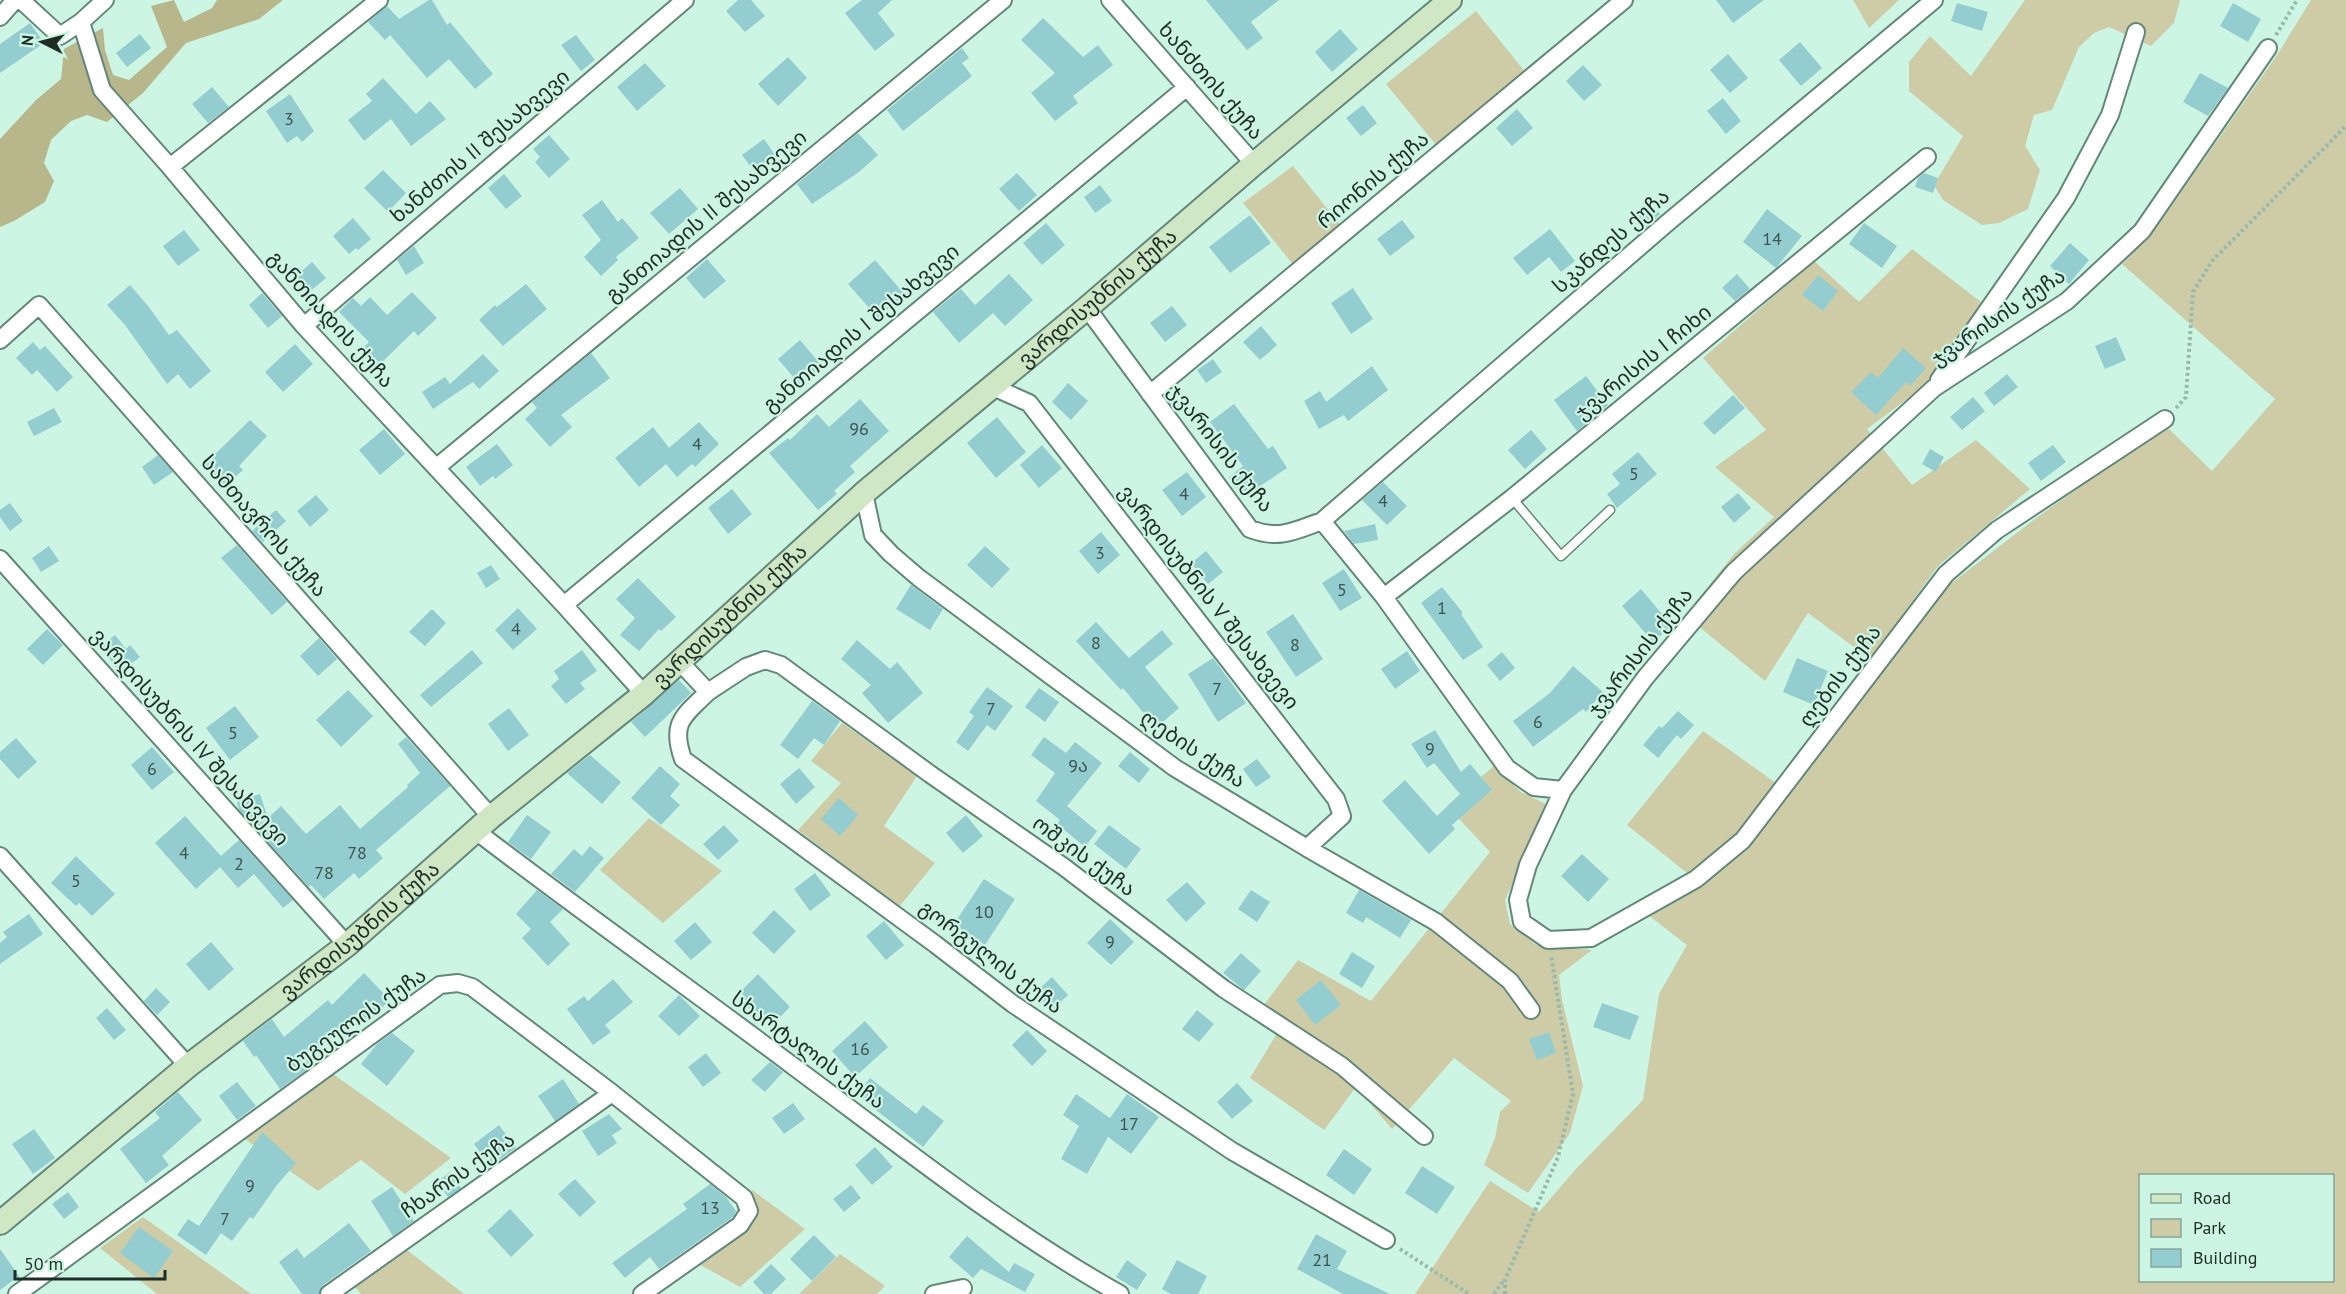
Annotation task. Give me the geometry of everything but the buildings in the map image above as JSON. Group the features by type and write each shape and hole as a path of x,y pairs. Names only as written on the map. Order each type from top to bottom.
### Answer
{"street":[{"path":"0,17 15,0"},
{"path":"21,0 60,36 81,22 105,0"},
{"path":"170,167 379,0"},
{"name":"ხანძთის II შესახვევი","path":"304,326 685,0"},
{"name":"განთიადის II შესახვევი","path":"437,467 1003,0"},
{"name":"ვარდისუბნის ქუჩა","path":"0,1223 188,1066 347,945 484,824 645,694 864,493 1087,309 1254,164 1450,0"},
{"name":"რიონის ქუჩა","path":"1150,394 1624,0"},
{"name":"სკანდეს ქუჩა","path":"1322,521 1666,224 1934,0"},
{"name":"ხანძთის ქუჩა","path":"1114,2 1254,164"},
{"name":"განთიადის ქუჩა","path":"81,22 102,90 304,326 645,694"},
{"path":"1934,388 2066,198 2110,116 2136,32"},
{"name":"ჯვარისის ქუჩა","path":"1548,940 1522,922 1518,900 1528,865 1563,790 1645,678 1734,572 1934,388 2067,301 2142,231 2268,48"},
{"name":"განთიადის I შესახვევი","path":"564,604 1187,87"},
{"name":"ჯვარისის I ჩიხი","path":"1384,597 1512,498 1927,157"},
{"name":"სამთავროს ქუჩა","path":"0,340 39,305 484,824"},
{"name":"ჯვარისის ქუჩა","path":"1087,309 1250,529 1265,535 1284,535 1322,521"},
{"name":"ვარდისუბნის V შესახვევი","path":"993,387 1029,402 1336,799 1342,816 1307,848"},
{"name":"ღების ქუჩა","path":"1548,940 1591,938 1696,879 1743,840 1946,574 1997,530 2165,419"},
{"name":"ღების ქუჩა","path":"864,493 873,536 919,578 1174,768 1436,922 1510,981 1532,1010"},
{"path":"1322,521 1384,597 1508,768 1534,787 1563,790"},
{"name":"ვარდისუბნის IV შესახვევი","path":"0,559 347,945"},
{"name":"ოშკის ქუჩა","path":"708,692 746,667 765,660 781,665 930,774 1064,867 1224,989 1342,1066 1424,1136"},
{"path":"679,661 708,692"},
{"name":"გორგულის ქუჩა","path":"708,692 680,721 677,742 683,759 936,944 1013,1004 1232,1151 1386,1240"},
{"name":"სხარტალის ქუჩა","path":"484,824 588,917 790,1064 990,1214 1120,1294"},
{"path":"0,856 188,1066"},
{"name":"ბუგეულის ქუჩა","path":"17,1294 440,985 458,983 472,987 612,1093 744,1198 749,1211 741,1225 642,1294"},
{"name":"ჩხარის ქუჩა","path":"329,1294 612,1093"},
{"path":"934,1294 963,1288"}],"lane":[{"path":"1512,498 1561,556 1610,510"}],"path":[{"path":"2268,48 2297,0"},
{"path":"2165,419 2186,397 2193,292 2197,284 2212,261 2346,126"},
{"path":"1494,1294 1505,1280 1558,1157 1573,1094 1548,940"},
{"path":"1386,1240 1468,1294"},
{"path":"1505,1280 1505,1294"}],"green space":[{"path":"1853,0 1899,0 1869,28"},
{"path":"2025,0 2180,0 2174,23 2151,46 2109,27 2094,33 2079,47 2052,110 2034,115 2025,146 2040,170 2028,209 1999,223 1982,225 1943,200 1934,185 1963,136 1909,91 1909,62 1930,36 1971,76"},
{"path":"2311,0 2346,0 2346,1294 1415,1294 1490,1181 1539,1212 1575,1170 1643,1100 1659,994 1687,945 1648,915 1747,845 1949,585 2039,516 2166,426 2212,471 2275,399 2122,264 2156,228 2277,55"},
{"path":"1476,11 1526,73 1437,146 1386,84"},
{"path":"1293,166 1342,227 1292,263 1243,203"},
{"path":"1912,249 1981,302 1934,379 1867,429 1912,485 1976,440 2030,489 1938,566 1870,659 1808,613 1765,681 1685,615 1735,553 1774,517 1715,467 1766,430 1703,358 1814,261 1859,302"},
{"path":"842,723 917,776 884,826 935,863 899,907 798,830 841,783 811,761"},
{"path":"1703,731 1776,783 1735,838 1687,873 1627,825"},
{"path":"1494,766 1521,792 1548,805 1505,900 1510,924 1536,945 1592,950 1559,975 1562,1000 1583,1086 1570,1133 1528,1193 1484,1165 1495,1138 1500,1112 1511,1101 1454,1058 1392,1129 1356,1087 1324,1130 1250,1078 1285,1020 1263,1006 1298,960 1371,1001 1490,852 1447,806"},
{"path":"649,818 722,871 663,923 600,870"},
{"path":"333,1074 451,1158 405,1194 361,1160 318,1191 245,1139"},
{"path":"751,1189 805,1229 740,1287 697,1263 751,1226 757,1208"},
{"path":"143,1217 251,1294 157,1294 100,1248"},
{"path":"407,1250 464,1294 361,1294 353,1285"},
{"path":"840,1254 885,1286 877,1294 799,1294"}],"shaded area":[{"path":"174,0 184,22 212,8 217,0 283,0 259,19 186,43 143,93 107,122 87,115 71,121 51,140 44,163 54,181 45,202 0,227 0,139 36,100 61,79 64,49 103,28 105,50 113,75 129,80 167,47 151,6"}]}
